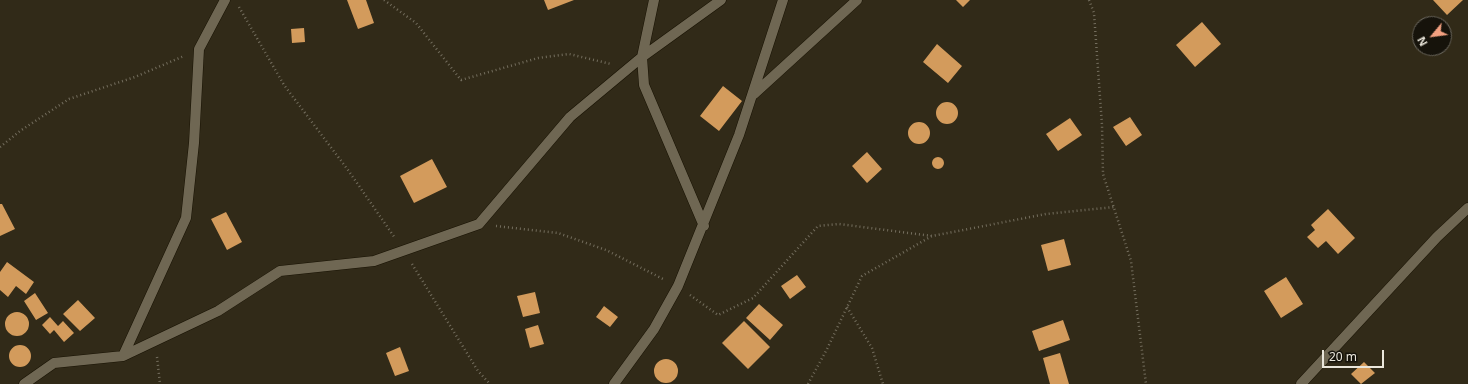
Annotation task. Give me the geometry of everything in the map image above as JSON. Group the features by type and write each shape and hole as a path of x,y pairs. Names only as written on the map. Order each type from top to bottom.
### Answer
{"street":[{"path":"123,356 186,218 194,143 199,49 225,0"},
{"path":"654,0 642,57 644,85 704,226"},
{"path":"24,384 54,363 123,356 218,311 280,271 374,261 479,224 570,116 642,57 721,0"},
{"path":"614,384 654,329 678,286 704,226 752,96 783,0"},
{"path":"752,96 857,0"},
{"path":"1301,384 1437,237 1468,208"}],"path":[{"path":"236,0 284,85 348,170 404,250 478,371 490,384"},
{"path":"384,0 416,23 461,80 538,58 569,54 629,68"},
{"path":"1089,0 1094,13 1102,125 1103,174 1132,261 1146,384"},
{"path":"0,147 20,131 69,99 135,77 199,49"},
{"path":"479,224 558,233 606,250 678,286 718,315 753,298 818,226 839,224 932,236 1046,214 1114,207"},
{"path":"808,384 862,276 932,236"},
{"path":"847,306 872,348 883,384"},
{"path":"156,340 160,384"}],"building":[{"path":"347,0 366,0 374,23 358,29"},
{"path":"544,0 574,0 548,10"},
{"path":"956,0 970,0 963,7"},
{"path":"1433,0 1463,0 1447,15"},
{"path":"1202,22 1221,44 1195,67 1176,45"},
{"path":"304,28 305,42 292,43 291,29"},
{"path":"937,44 962,66 948,83 923,62"},
{"path":"723,86 742,101 719,131 700,116"},
{"path":"947,102 955,105 958,113 955,121 947,124 939,121 936,113 939,105"},
{"path":"1130,117 1142,135 1126,146 1113,127"},
{"path":"1070,118 1082,135 1058,151 1046,134"},
{"path":"919,122 927,125 930,133 927,141 919,144 911,141 908,133 911,125"},
{"path":"867,152 882,169 867,183 852,166"},
{"path":"936,157 940,157 944,163 940,169 936,169 932,165 932,161"},
{"path":"432,159 447,187 414,203 400,176"},
{"path":"0,204 2,204 15,229 0,236"},
{"path":"1328,209 1355,238 1338,254 1326,241 1318,248 1307,237 1315,230 1311,225"},
{"path":"226,212 242,242 227,250 211,219"},
{"path":"1064,239 1071,265 1048,271 1041,245"},
{"path":"7,262 34,282 26,294 16,286 8,297 0,290 0,272"},
{"path":"797,275 806,287 790,299 781,286"},
{"path":"1286,277 1303,304 1281,318 1264,291"},
{"path":"535,292 540,313 523,317 517,296"},
{"path":"35,293 48,313 36,320 24,301"},
{"path":"78,300 95,318 80,331 63,314"},
{"path":"759,304 783,325 770,340 746,318"},
{"path":"604,306 618,317 610,327 596,317"},
{"path":"17,312 25,316 29,324 25,332 17,336 9,332 5,324 9,316"},
{"path":"50,317 58,326 63,321 74,333 64,342 54,330 50,334 42,325"},
{"path":"1063,320 1070,340 1039,351 1032,331"},
{"path":"744,321 770,347 748,369 722,343"},
{"path":"538,325 544,344 530,348 525,329"},
{"path":"20,345 28,348 31,356 28,364 20,367 12,364 9,356 12,348"},
{"path":"400,347 409,371 395,376 386,353"},
{"path":"1060,353 1069,384 1050,384 1043,358"},
{"path":"666,359 675,362 678,371 675,380 666,383 657,380 654,371 657,362"},
{"path":"1364,362 1375,373 1361,384 1351,374"}]}
